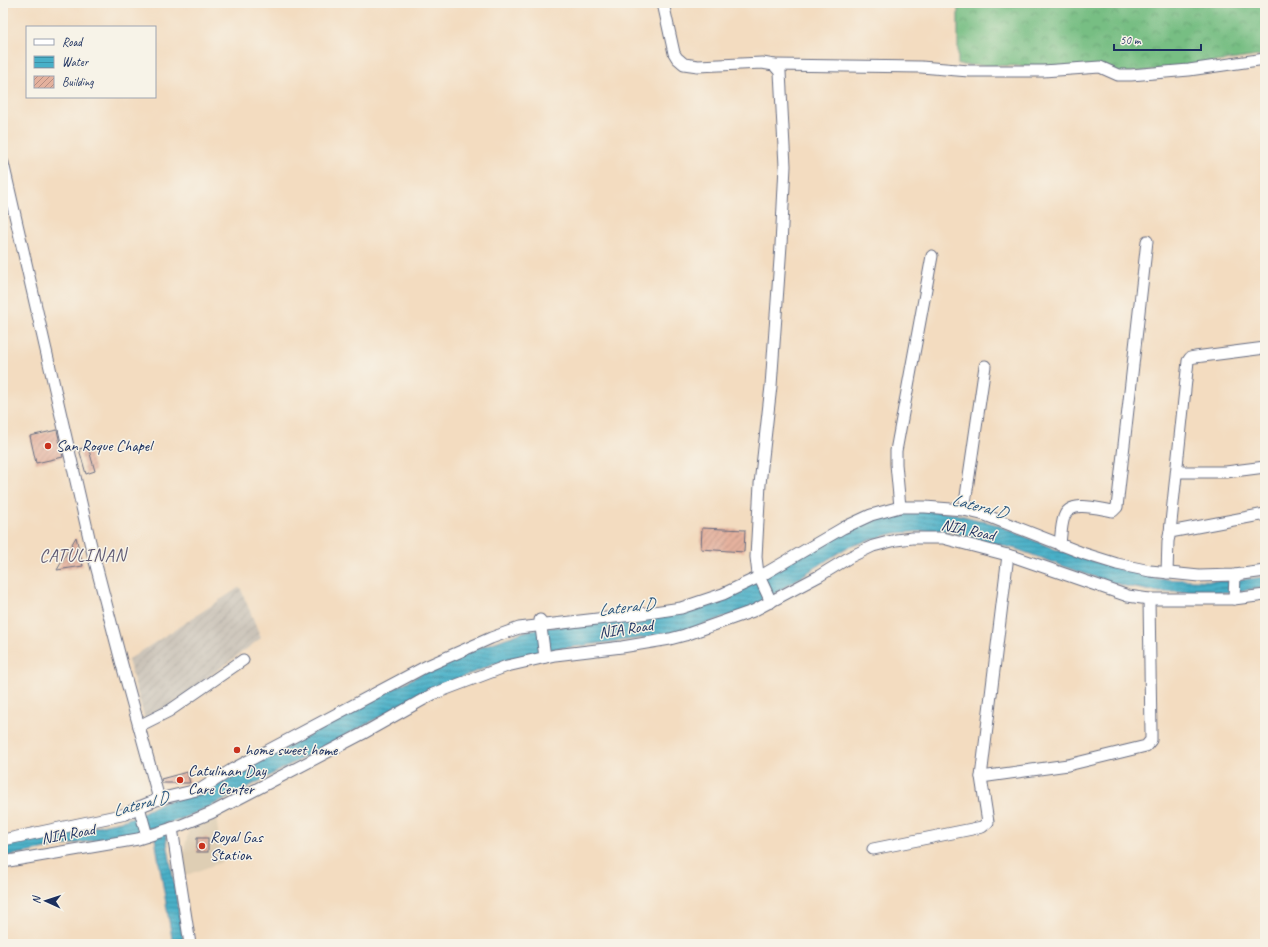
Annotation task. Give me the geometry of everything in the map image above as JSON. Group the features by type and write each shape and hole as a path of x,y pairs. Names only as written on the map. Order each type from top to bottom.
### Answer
{"street":[{"path":"663,3 674,53 684,64 698,66 762,62 774,65 921,68 969,71 1043,70 1100,67 1118,75 1131,75 1189,70 1265,59"},
{"path":"770,600 760,579 756,556 760,484 771,386 785,166 780,72 774,65"},
{"path":"3,164 90,542 159,799"},
{"path":"1060,546 1063,518 1066,512 1073,506 1113,511 1117,507 1147,241"},
{"path":"900,508 896,451 932,256"},
{"path":"1167,573 1168,541 1188,361 1190,358 1265,348"},
{"path":"964,510 986,366"},
{"path":"1176,472 1226,472 1265,466"},
{"path":"3,840 126,814 140,810 159,799 201,789 233,769 419,670 461,650 519,628 681,608 723,594 760,579 843,528 871,515 900,508 926,507 964,510 985,515 1060,546 1117,564 1150,571 1199,576 1235,587 1265,571"},
{"path":"1170,532 1265,514"},
{"name":"NIA Road","path":"3,862 138,839 149,833 168,829 211,813 362,734 433,694 507,666 544,654 555,655 622,647 670,639 753,612 770,600 818,576 850,557 873,546 896,540 912,538 943,538 1008,555 1128,596 1149,599 1235,587 1265,594"},
{"path":"873,849 982,827 988,822 981,777 1008,555"},
{"path":"981,777 1068,764 1146,746 1151,740 1152,733 1149,599"},
{"path":"541,625 544,654"},
{"path":"139,726 169,711 243,660"},
{"path":"140,810 149,833"},
{"path":"168,829 190,944"}],"shaded area":[{"path":"240,587 261,638 163,711 145,720 128,660"},
{"name":"Royal Gas Station","path":"216,816 222,862 184,876 183,853 190,826"}],"green space":[{"path":"958,3 1265,3 1265,55 1158,70 1120,73 1030,66 958,65"}],"water":[{"name":"Lateral D","path":"925,510 956,514 995,524 1057,550 1119,569 1159,579 1230,581 1265,577 1265,588 1231,592 1157,592 1125,586 1085,574 1016,549 943,530 896,533 846,548 752,608 684,631 651,637 556,649 531,654 500,662 434,688 224,800 179,820 164,824 184,944 173,944 153,827 139,832 3,857 3,844 125,820 163,802 203,793 428,670 478,648 529,630 682,612 858,524 898,512"}],"building":[{"name":"San Roque Chapel","path":"57,430 63,457 36,463 30,436"},
{"path":"88,447 95,471 86,474 79,449"},
{"path":"702,528 745,530 744,552 701,549"},
{"path":"76,537 83,566 57,570"},
{"name":"Catulinan Day Care Center","path":"187,772 190,783 162,783 161,779"},
{"path":"197,838 208,838 208,852 197,852"}],"place":[{"name":"San Roque Chapel","path":"48,446"},
{"name":"home sweet home","path":"237,750"},
{"name":"Catulinan Day Care Center","path":"180,780"},
{"name":"Royal Gas Station","path":"202,846"}],"district":[{"name":"CATULINAN","path":"83,555"}]}
